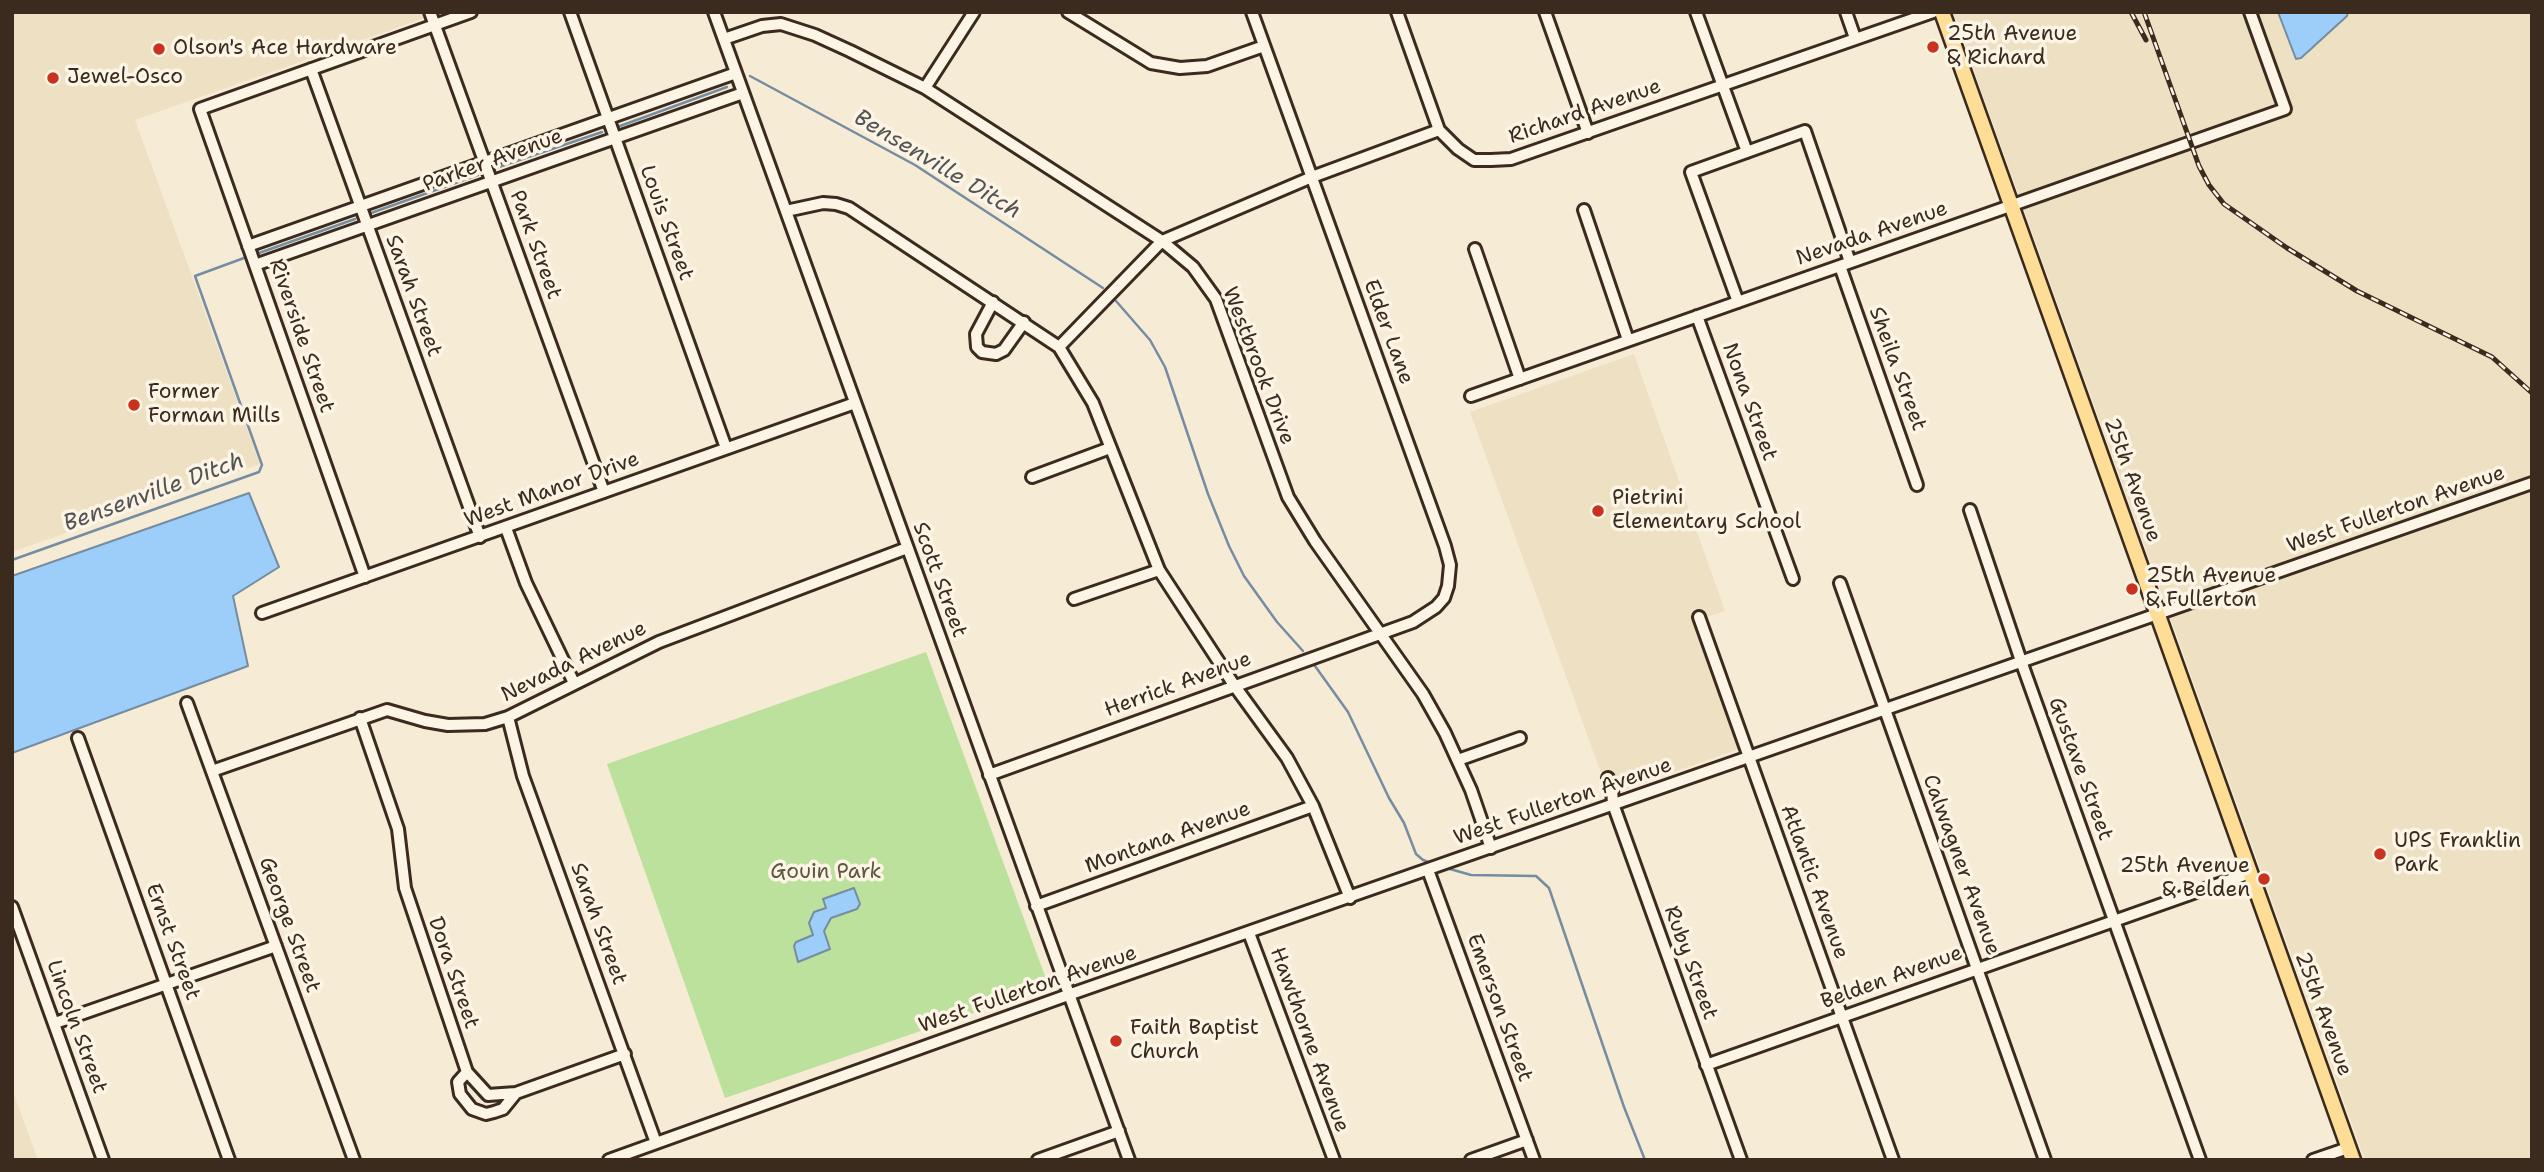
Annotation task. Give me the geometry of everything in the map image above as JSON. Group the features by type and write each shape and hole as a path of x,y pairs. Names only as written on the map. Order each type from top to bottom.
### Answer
{"main road":[{"name":"25th Avenue","path":"1942,12 2351,1154"}],"street":[{"name":"Park Street","path":"430,12 604,492"},
{"path":"311,69 471,12"},
{"name":"Louis Street","path":"570,12 726,447"},
{"name":"Scott Street","path":"714,12 1129,1160"},
{"path":"925,88 974,12"},
{"path":"1068,12 1151,63 1180,68 1208,66 1264,46"},
{"name":"Elder Lane","path":"1252,12 1450,565 1448,586 1444,598 1436,607 1413,622 1381,633"},
{"path":"1059,347 1162,241 1312,177 1439,130 1397,12"},
{"path":"1545,12 1588,133"},
{"path":"1696,12 1747,152 1691,172 1738,302"},
{"path":"1846,12 1855,38"},
{"name":"Richard Avenue","path":"1439,130 1474,160 1510,159 1933,12"},
{"name":"Nevada Avenue","path":"1471,396 2285,109 2250,12"},
{"name":"Westbrook Drive","path":"724,39 773,24 787,25 850,51 925,88 1162,241 1193,267 1216,299 1287,497 1423,694 1458,760 1491,848"},
{"name":"Riverside Street","path":"311,69 200,108 365,577"},
{"name":"Sarah Street","path":"311,69 480,537"},
{"name":"Parker Avenue","path":"248,246 736,73"},
{"name":"Parker Avenue","path":"255,265 743,93"},
{"name":"Sheila Street","path":"1747,152 1805,131 1917,485"},
{"path":"786,211 823,203 849,208 1059,347 1086,387 1159,570 1234,685 1287,758 1313,806 1350,898"},
{"path":"1584,210 1628,340"},
{"path":"1475,249 1520,379"},
{"path":"993,302 976,334 977,347 982,352 996,354 1004,350 1024,322"},
{"name":"Nona Street","path":"1697,316 1793,579"},
{"name":"West Manor Drive","path":"262,613 855,403"},
{"path":"1032,477 1110,448"},
{"name":"West Fullerton Avenue","path":"608,1160 1068,995 2532,483"},
{"name":"Gustave Street","path":"1970,510 2021,661 2200,1160"},
{"path":"506,528 526,583 573,683"},
{"name":"Nevada Avenue","path":"212,771 387,710 425,721 468,725 485,724 508,717 660,642 907,548"},
{"path":"1074,599 1159,570"},
{"name":"Calwagner Avenue","path":"1840,583 2045,1160"},
{"name":"Atlantic Avenue","path":"1699,617 1893,1160"},
{"name":"Herrick Avenue","path":"989,775 1381,633"},
{"name":"George Street","path":"187,702 354,1160"},
{"name":"Sarah Street","path":"508,717 523,776 656,1143"},
{"name":"Dora Street","path":"360,718 398,829 405,888 467,1072 488,1095 516,1093 625,1054"},
{"path":"1458,760 1520,737"},
{"name":"Ernst Street","path":"78,738 229,1160"},
{"name":"Ruby Street","path":"1608,778 1613,804 1741,1160"},
{"name":"Montana Avenue","path":"1036,906 1313,806"},
{"name":"Emerson Street","path":"1429,869 1534,1160"},
{"name":"Belden Avenue","path":"1706,1065 2250,873"},
{"name":"Lincoln Street","path":"12,907 103,1160"},
{"name":"Hawthorne Avenue","path":"1249,933 1334,1160"},
{"path":"55,1023 276,946"},
{"path":"467,1072 458,1082 460,1094 472,1109 486,1114 503,1109 516,1093"},
{"path":"1038,1160 1119,1131"},
{"path":"1471,1160 1527,1140"},
{"path":"2313,1160 2351,1154"}],"shaded area":[{"path":"442,12 135,120 260,464 12,552 12,13"},
{"path":"1953,12 2532,12 2532,1160 2365,1160"},
{"name":"Pietrini Elementary School","path":"1634,354 1725,611 1707,617 1753,744 1609,795 1470,412"},
{"path":"12,1089 38,1160 12,1160"}],"green space":[{"name":"Gouin Park","path":"926,652 1049,987 725,1098 607,764"}],"water":[{"path":"2278,12 2348,12 2347,16 2301,58 2296,59"},
{"path":"249,493 279,567 233,596 248,666 12,753 12,576"},
{"path":"854,888 860,904 857,909 831,918 824,931 830,949 798,962 794,946 796,942 813,935 809,923 814,912 826,908 823,899"}],"waterway":[{"name":"Bensenville Ditch","path":"750,76 915,165 1103,288"},
{"name":"Bensenville Ditch","path":"620,126 727,87"},
{"name":"Bensenville Ditch","path":"493,169 602,132"},
{"name":"Bensenville Ditch","path":"371,213 478,175"},
{"name":"Bensenville Ditch","path":"259,253 355,219"},
{"name":"Bensenville Ditch","path":"12,560 259,472 262,465 195,276 244,258"},
{"name":"Bensenville Ditch","path":"1116,301 1150,340 1165,367 1208,494 1244,576 1277,622 1303,651"},
{"path":"1315,666 1348,712 1389,798 1404,823 1416,854 1434,864"},
{"path":"1443,867 1471,875 1536,876 1549,888 1624,1107 1645,1160"}],"railway":[{"path":"2131,12 2146,40"},
{"path":"2144,12 2199,166 2224,204 2287,248 2357,291 2492,357 2532,393"}],"place":[{"name":"25th Avenue & Richard","path":"1933,47"},
{"name":"Olson's Ace Hardware","path":"159,49"},
{"name":"Jewel-Osco","path":"53,78"},
{"name":"Former Forman Mills","path":"134,405"},
{"name":"Pietrini Elementary School","path":"1598,511"},
{"name":"25th Avenue & Fullerton","path":"2132,589"},
{"name":"UPS Franklin Park","path":"2380,854"},
{"name":"25th Avenue & Belden","path":"2264,879"},
{"name":"Faith Baptist Church","path":"1116,1041"}]}
